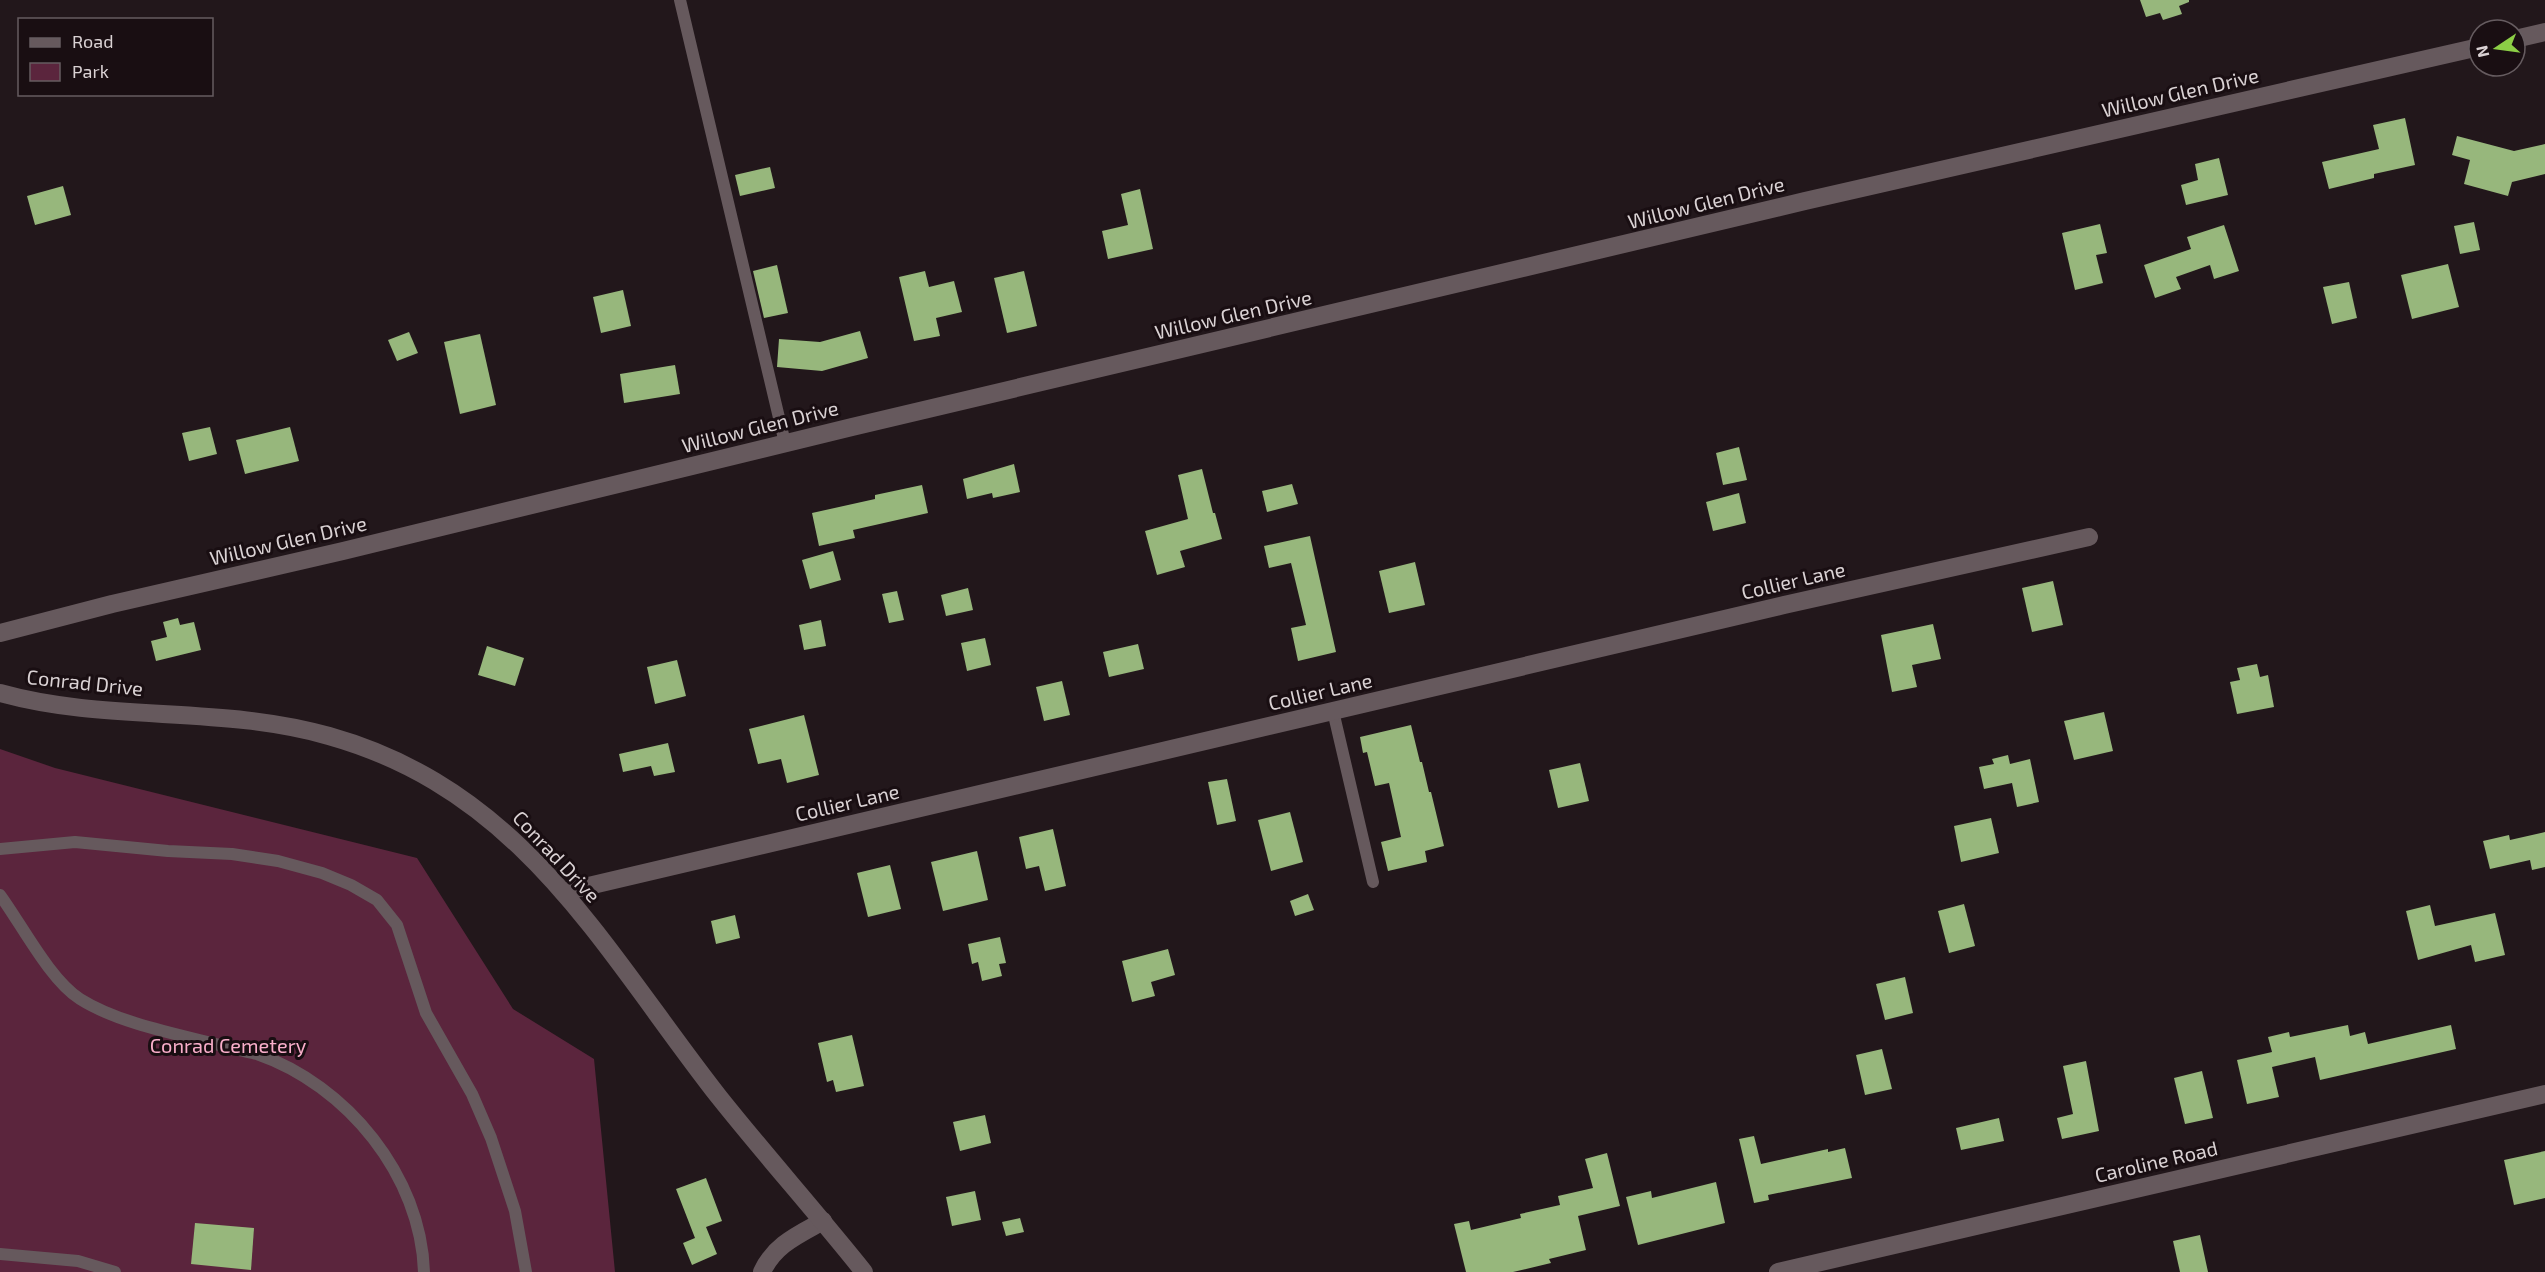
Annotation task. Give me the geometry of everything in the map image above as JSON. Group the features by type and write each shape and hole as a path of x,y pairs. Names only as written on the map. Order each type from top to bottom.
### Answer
{"street":[{"path":"2527,36 2545,32"},
{"name":"Willow Glen Drive","path":"0,633 112,604 343,551 785,443 1805,201 2467,50"},
{"name":"Collier Lane","path":"563,892 1784,605 2089,537"},
{"name":"Conrad Drive","path":"0,693 72,706 211,716 328,735 372,749 413,768 462,797 529,853 563,892 719,1096 864,1272"},
{"name":"Caroline Road","path":"1778,1272 2545,1094"},
{"path":"762,1272 772,1253 782,1244 823,1221"}],"lane":[{"path":"680,0 785,443"},
{"path":"1333,711 1373,882"},
{"path":"0,849 75,842 168,851 232,854 278,861 322,873 351,885 377,900 397,925 426,1013 472,1094 491,1138 515,1211 526,1272"},
{"path":"0,895 56,976 80,999 122,1018 256,1053 290,1069 321,1089 360,1123 378,1143 404,1190 418,1228 424,1272"},
{"path":"0,1254 78,1261 115,1272"}],"green space":[{"name":"Conrad Cemetery","path":"0,749 55,768 417,858 513,1009 594,1059 615,1272 0,1272"}],"building":[{"path":"2140,0 2189,0 2189,2 2179,6 2182,14 2163,20 2160,13 2146,17"},
{"path":"2405,118 2415,165 2374,174 2374,178 2329,189 2322,162 2379,149 2373,125"},
{"path":"2457,136 2514,151 2545,144 2545,174 2512,182 2508,196 2464,184 2470,160 2452,155"},
{"path":"2219,158 2228,195 2186,205 2181,185 2198,180 2195,164"},
{"path":"770,167 775,188 740,196 735,175"},
{"path":"63,186 71,215 35,225 27,196"},
{"path":"1140,189 1153,249 1108,259 1102,231 1128,225 1121,194"},
{"path":"2474,222 2480,250 2460,254 2454,226"},
{"path":"2100,224 2107,253 2096,255 2103,283 2075,290 2062,233"},
{"path":"2224,225 2239,271 2214,279 2210,265 2176,277 2181,289 2155,298 2144,265 2191,249 2187,237"},
{"path":"2448,264 2459,307 2412,319 2401,275"},
{"path":"777,265 788,313 764,318 753,271"},
{"path":"925,271 929,287 954,281 962,312 936,318 940,336 914,341 899,277"},
{"path":"1024,271 1037,326 1007,333 994,278"},
{"path":"2349,282 2357,318 2332,324 2323,287"},
{"path":"623,290 631,326 601,333 593,297"},
{"path":"860,331 868,358 822,371 777,367 779,339 820,342"},
{"path":"409,332 418,353 397,361 388,340"},
{"path":"480,334 496,405 460,414 444,342"},
{"path":"675,365 680,394 624,403 620,374"},
{"path":"210,427 217,454 189,461 182,433"},
{"path":"290,427 299,461 245,474 236,440"},
{"path":"1739,447 1747,480 1723,485 1716,453"},
{"path":"1014,464 1020,492 993,498 992,493 967,499 963,479"},
{"path":"1202,469 1222,539 1180,551 1185,567 1157,575 1145,531 1188,519 1178,475"},
{"path":"1292,484 1298,504 1267,512 1262,491"},
{"path":"922,485 928,513 853,530 855,538 819,546 812,513 875,499 875,495"},
{"path":"1739,493 1746,523 1713,531 1706,502"},
{"path":"1310,536 1336,652 1298,661 1291,628 1306,625 1291,563 1269,568 1264,546"},
{"path":"833,551 841,580 810,589 802,560"},
{"path":"1415,562 1425,605 1389,613 1379,571"},
{"path":"2053,581 2063,625 2032,632 2022,588"},
{"path":"968,588 973,610 946,616 941,595"},
{"path":"897,591 904,620 889,623 882,594"},
{"path":"178,618 180,625 194,622 201,650 156,661 151,641 167,637 163,622"},
{"path":"821,620 826,646 804,650 799,625"},
{"path":"1933,624 1941,659 1912,665 1917,687 1892,692 1881,635"},
{"path":"985,638 991,665 967,671 961,643"},
{"path":"1138,644 1144,669 1109,677 1103,652"},
{"path":"487,646 524,658 515,686 478,675"},
{"path":"677,660 686,696 655,704 647,667"},
{"path":"2257,664 2260,677 2268,675 2274,707 2237,714 2230,682 2240,680 2237,668"},
{"path":"1062,681 1070,715 1044,721 1036,687"},
{"path":"2104,712 2113,751 2074,760 2064,721"},
{"path":"804,715 819,775 787,783 781,759 758,764 749,729"},
{"path":"1411,725 1444,846 1425,851 1427,862 1388,871 1381,842 1401,837 1389,783 1375,786 1367,752 1363,753 1360,737"},
{"path":"668,743 675,772 654,776 651,766 623,772 619,754"},
{"path":"2008,755 2010,764 2030,759 2039,802 2017,807 2012,783 1984,789 1979,767 1994,764 1992,759"},
{"path":"1580,763 1589,801 1558,808 1549,770"},
{"path":"1227,779 1236,821 1217,825 1208,782"},
{"path":"1290,812 1303,862 1271,871 1258,820"},
{"path":"1991,818 1999,853 1961,862 1954,826"},
{"path":"1053,829 1066,886 1045,891 1039,866 1026,869 1019,837"},
{"path":"2545,832 2545,867 2532,870 2530,860 2490,869 2483,841 2509,835 2510,840"},
{"path":"977,851 988,900 943,911 931,862"},
{"path":"890,865 901,909 868,917 857,873"},
{"path":"1308,894 1314,910 1295,916 1290,901"},
{"path":"1964,904 1975,946 1949,953 1938,911"},
{"path":"2430,905 2435,926 2495,913 2505,955 2475,962 2471,945 2418,960 2406,911"},
{"path":"735,915 740,938 716,944 711,921"},
{"path":"1000,937 1006,963 999,964 1002,976 982,981 978,962 972,964 968,944"},
{"path":"1168,949 1175,975 1151,982 1155,996 1132,1002 1122,961"},
{"path":"1905,977 1913,1013 1885,1020 1876,984"},
{"path":"2348,1025 2350,1036 2365,1032 2368,1044 2451,1025 2456,1049 2320,1080 2315,1057 2272,1067 2279,1097 2247,1104 2237,1060 2272,1052 2268,1037 2289,1032 2290,1037"},
{"path":"852,1035 864,1086 836,1092 833,1080 827,1082 818,1043"},
{"path":"1882,1049 1892,1089 1865,1095 1856,1055"},
{"path":"2086,1061 2099,1131 2062,1139 2057,1118 2073,1114 2063,1066"},
{"path":"2202,1071 2213,1118 2185,1124 2174,1078"},
{"path":"985,1115 991,1143 960,1151 953,1122"},
{"path":"1999,1118 2004,1141 1961,1150 1956,1128"},
{"path":"1754,1136 1761,1164 1828,1149 1828,1152 1845,1148 1852,1178 1768,1195 1769,1200 1754,1203 1739,1139"},
{"path":"2545,1151 2545,1198 2514,1205 2504,1160"},
{"path":"1607,1153 1620,1206 1578,1216 1586,1250 1549,1259 1551,1263 1513,1272 1466,1272 1454,1224 1469,1221 1471,1230 1521,1218 1520,1214 1560,1205 1558,1196 1593,1188 1585,1159"},
{"path":"706,1178 722,1221 706,1227 717,1254 692,1265 683,1243 695,1238 676,1189"},
{"path":"1716,1182 1725,1223 1638,1245 1626,1197 1651,1191 1652,1198"},
{"path":"975,1191 981,1220 952,1226 946,1197"},
{"path":"1020,1218 1024,1232 1006,1236 1002,1222"},
{"path":"195,1223 254,1228 251,1270 191,1264"},
{"path":"2200,1235 2208,1272 2180,1272 2173,1241"}]}
